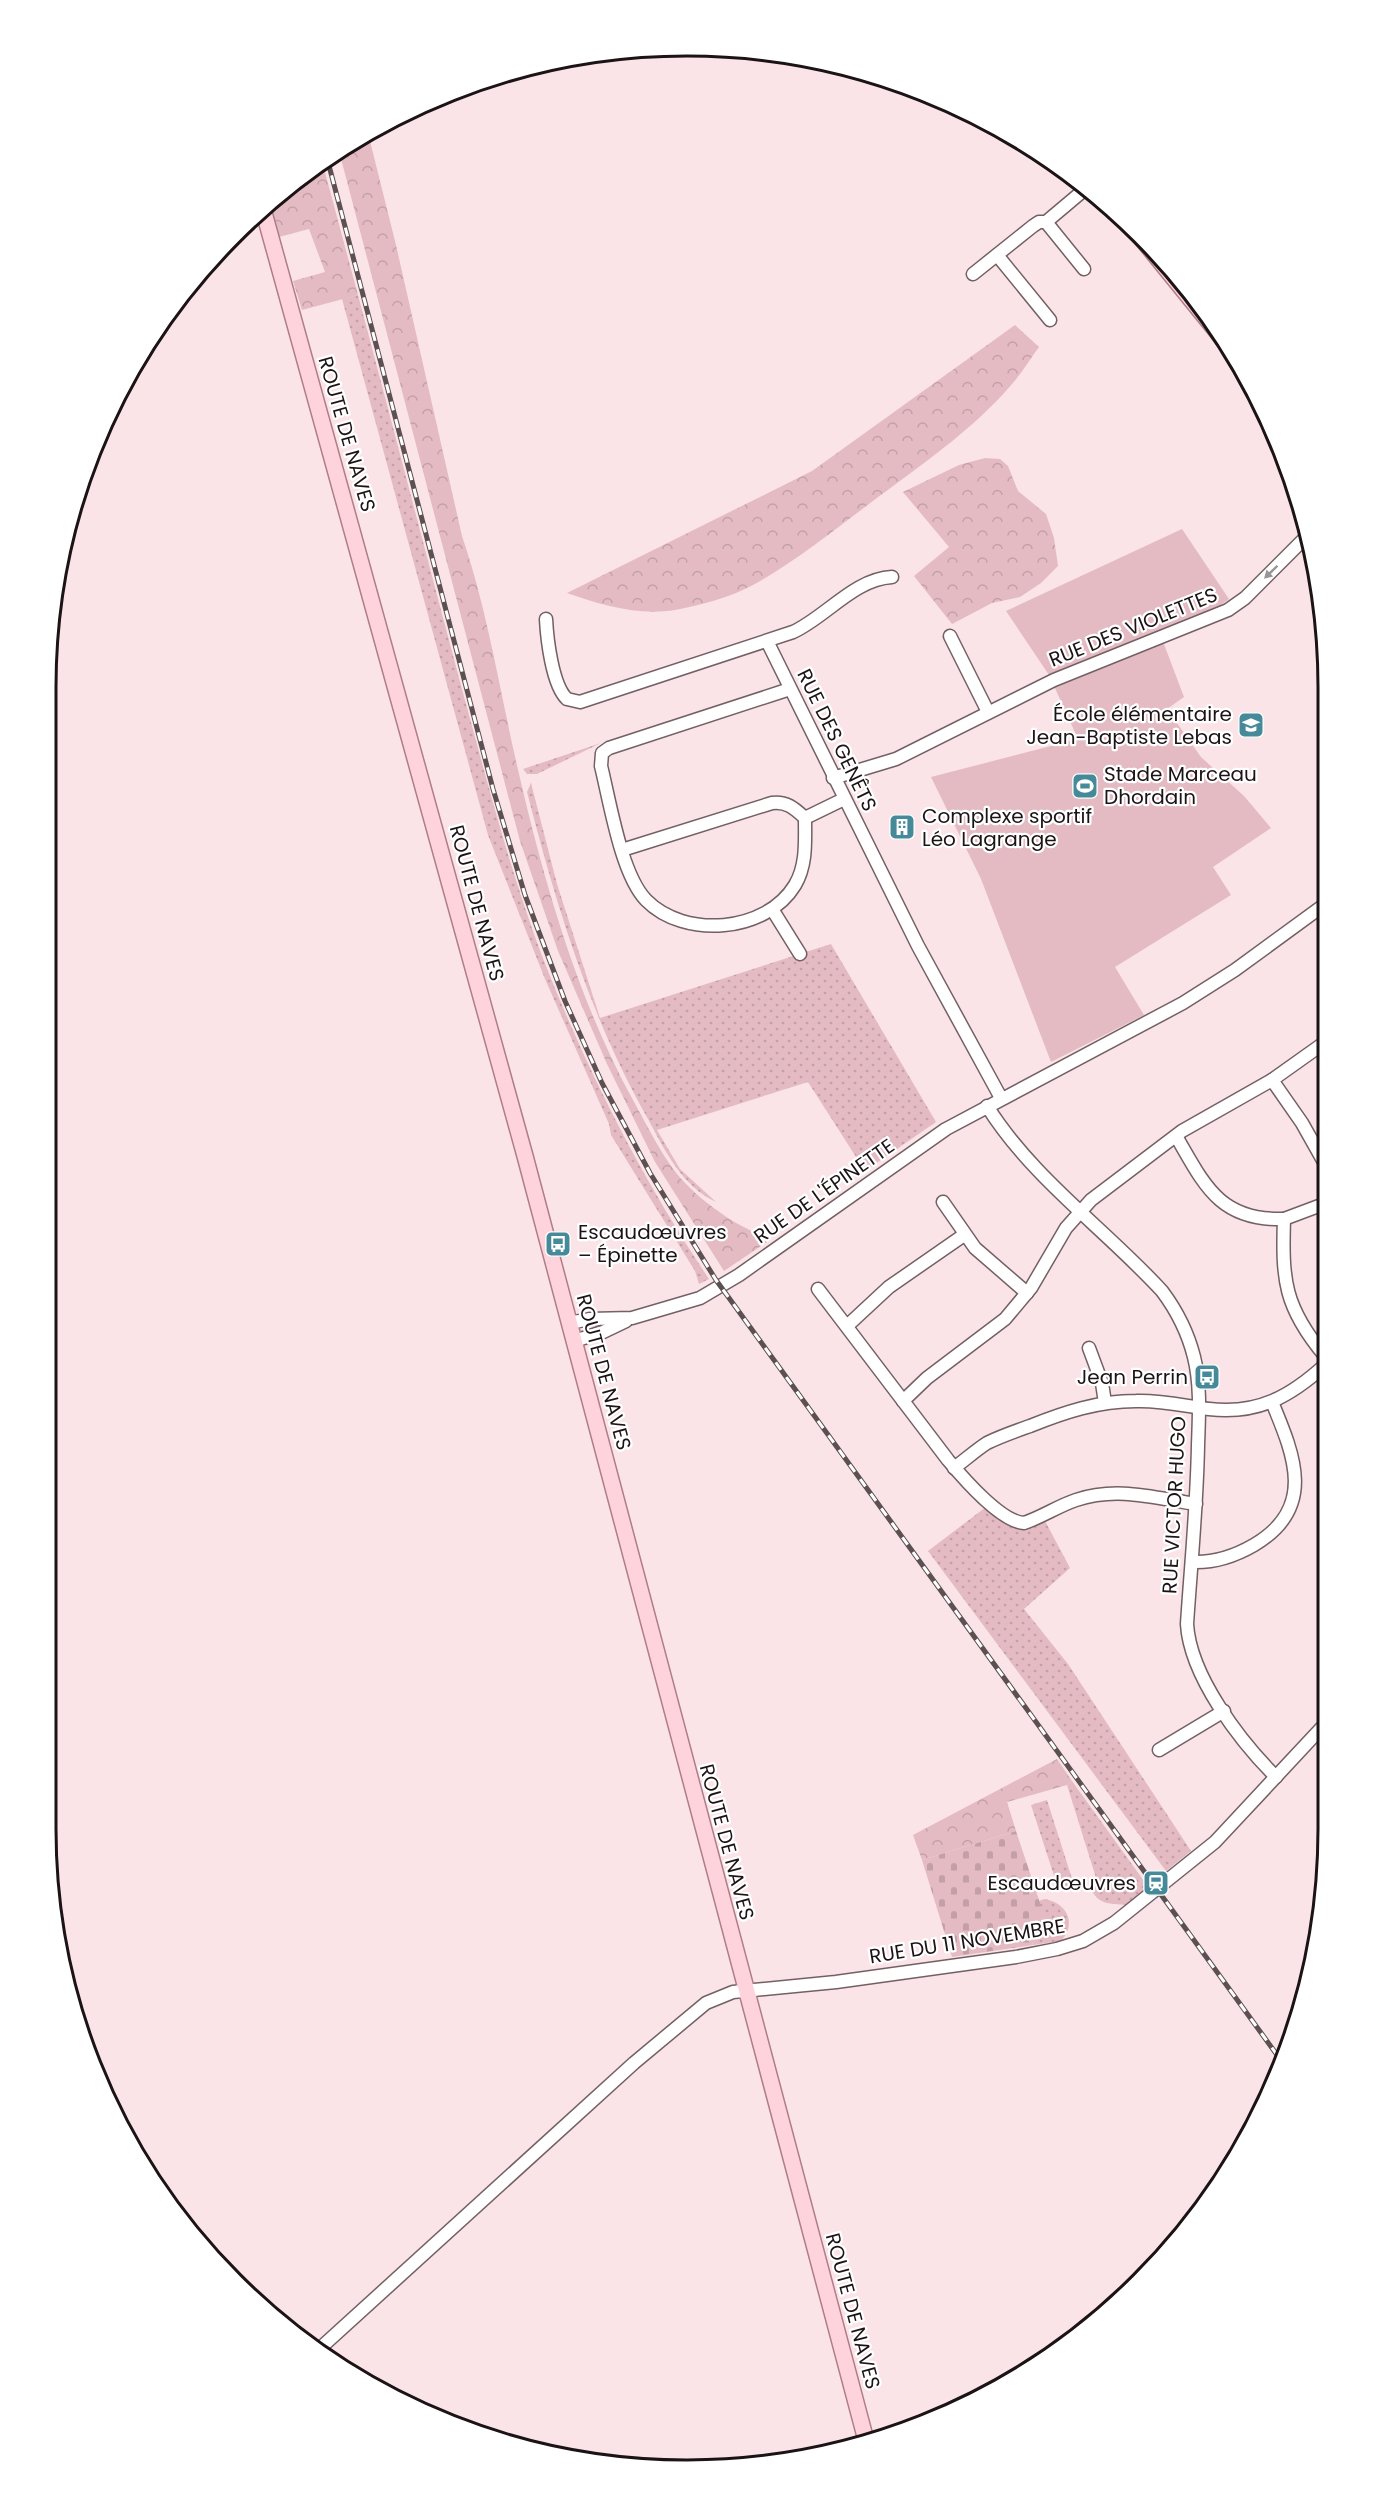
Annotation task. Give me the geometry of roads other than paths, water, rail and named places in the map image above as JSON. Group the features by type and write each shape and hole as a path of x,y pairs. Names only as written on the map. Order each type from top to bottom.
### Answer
{"main road":[{"name":"ROUTE DE NAVES","path":"265,217 574,1341 864,2435"}],"street":[{"path":"973,274 1033,226 1039,222 1046,222 1080,193"},
{"path":"1046,222 1084,269"},
{"path":"997,255 1050,320"},
{"name":"RUE DES VIOLETTES","path":"833,778 896,759 1054,680 1224,612 1234,606 1300,542"},
{"path":"546,618 548,647 561,692 567,699 575,702 767,641 805,626 872,580 892,577"},
{"path":"950,636 988,712"},
{"name":"RUE DES GENÊTS","path":"767,641 918,946 1001,1098"},
{"path":"790,689 609,748 602,753 601,766 622,850 641,895 652,906 687,924 719,925 743,921 772,909 791,891 801,872 805,818"},
{"path":"805,818 844,799"},
{"path":"622,850 772,803 782,802 790,805 805,818"},
{"path":"772,909 800,954"},
{"name":"RUE DE L'ÉPINETTE","path":"574,1341 603,1332 632,1318 688,1303 706,1295 739,1275 946,1129 1183,1003 1235,970 1318,909"},
{"path":"903,1401 927,1378 998,1326 1027,1293 1061,1234 1080,1212 1176,1136 1272,1080 1318,1047"},
{"path":"1272,1080 1308,1132 1318,1151"},
{"name":"RUE VICTOR HUGO","path":"987,1106 1035,1166 1155,1284 1176,1311 1194,1356 1198,1407 1196,1504 1187,1624 1188,1642 1197,1664 1224,1711 1256,1756 1276,1777"},
{"path":"1176,1136 1204,1184 1220,1202 1250,1216 1284,1219 1318,1206"},
{"path":"943,1202 964,1235 987,1260 1027,1293"},
{"path":"1284,1219 1283,1258 1288,1293 1303,1328 1318,1347"},
{"path":"847,1326 889,1287 964,1235"},
{"path":"818,1289 954,1468 1015,1522 1029,1521 1064,1504 1098,1495 1144,1494 1196,1504"},
{"name":"RUE DE L'ÉPINETTE","path":"569,1323 590,1319 632,1318"},
{"path":"1089,1348 1102,1383 1105,1403"},
{"path":"954,1468 996,1439 1076,1409 1105,1403 1148,1401 1234,1410 1272,1402 1300,1387 1318,1371"},
{"path":"1192,1562 1219,1560 1253,1545 1276,1528 1290,1507 1296,1484 1295,1462 1272,1402"},
{"path":"1159,1750 1224,1711"},
{"name":"RUE DU 11 NOVEMBRE","path":"324,2345 691,2013 715,1998 745,1991 836,1982 1016,1957 1083,1941 1114,1923 1215,1842 1318,1732"}],"railway":[{"path":"329,167 493,789 525,895 565,1001 602,1083 650,1173 716,1280 1276,2053"}],"place":[{"name":"École élémentaire Jean-Baptiste Lebas","path":"1251,725"},
{"name":"Stade Marceau Dhordain","path":"1085,786"},
{"name":"Complexe sportif Léo Lagrange","path":"902,827"},
{"name":"Escaudœuvres – Épinette","path":"558,1244"},
{"name":"Jean Perrin","path":"1207,1377"},
{"name":"Escaudœuvres","path":"1156,1883"}]}
